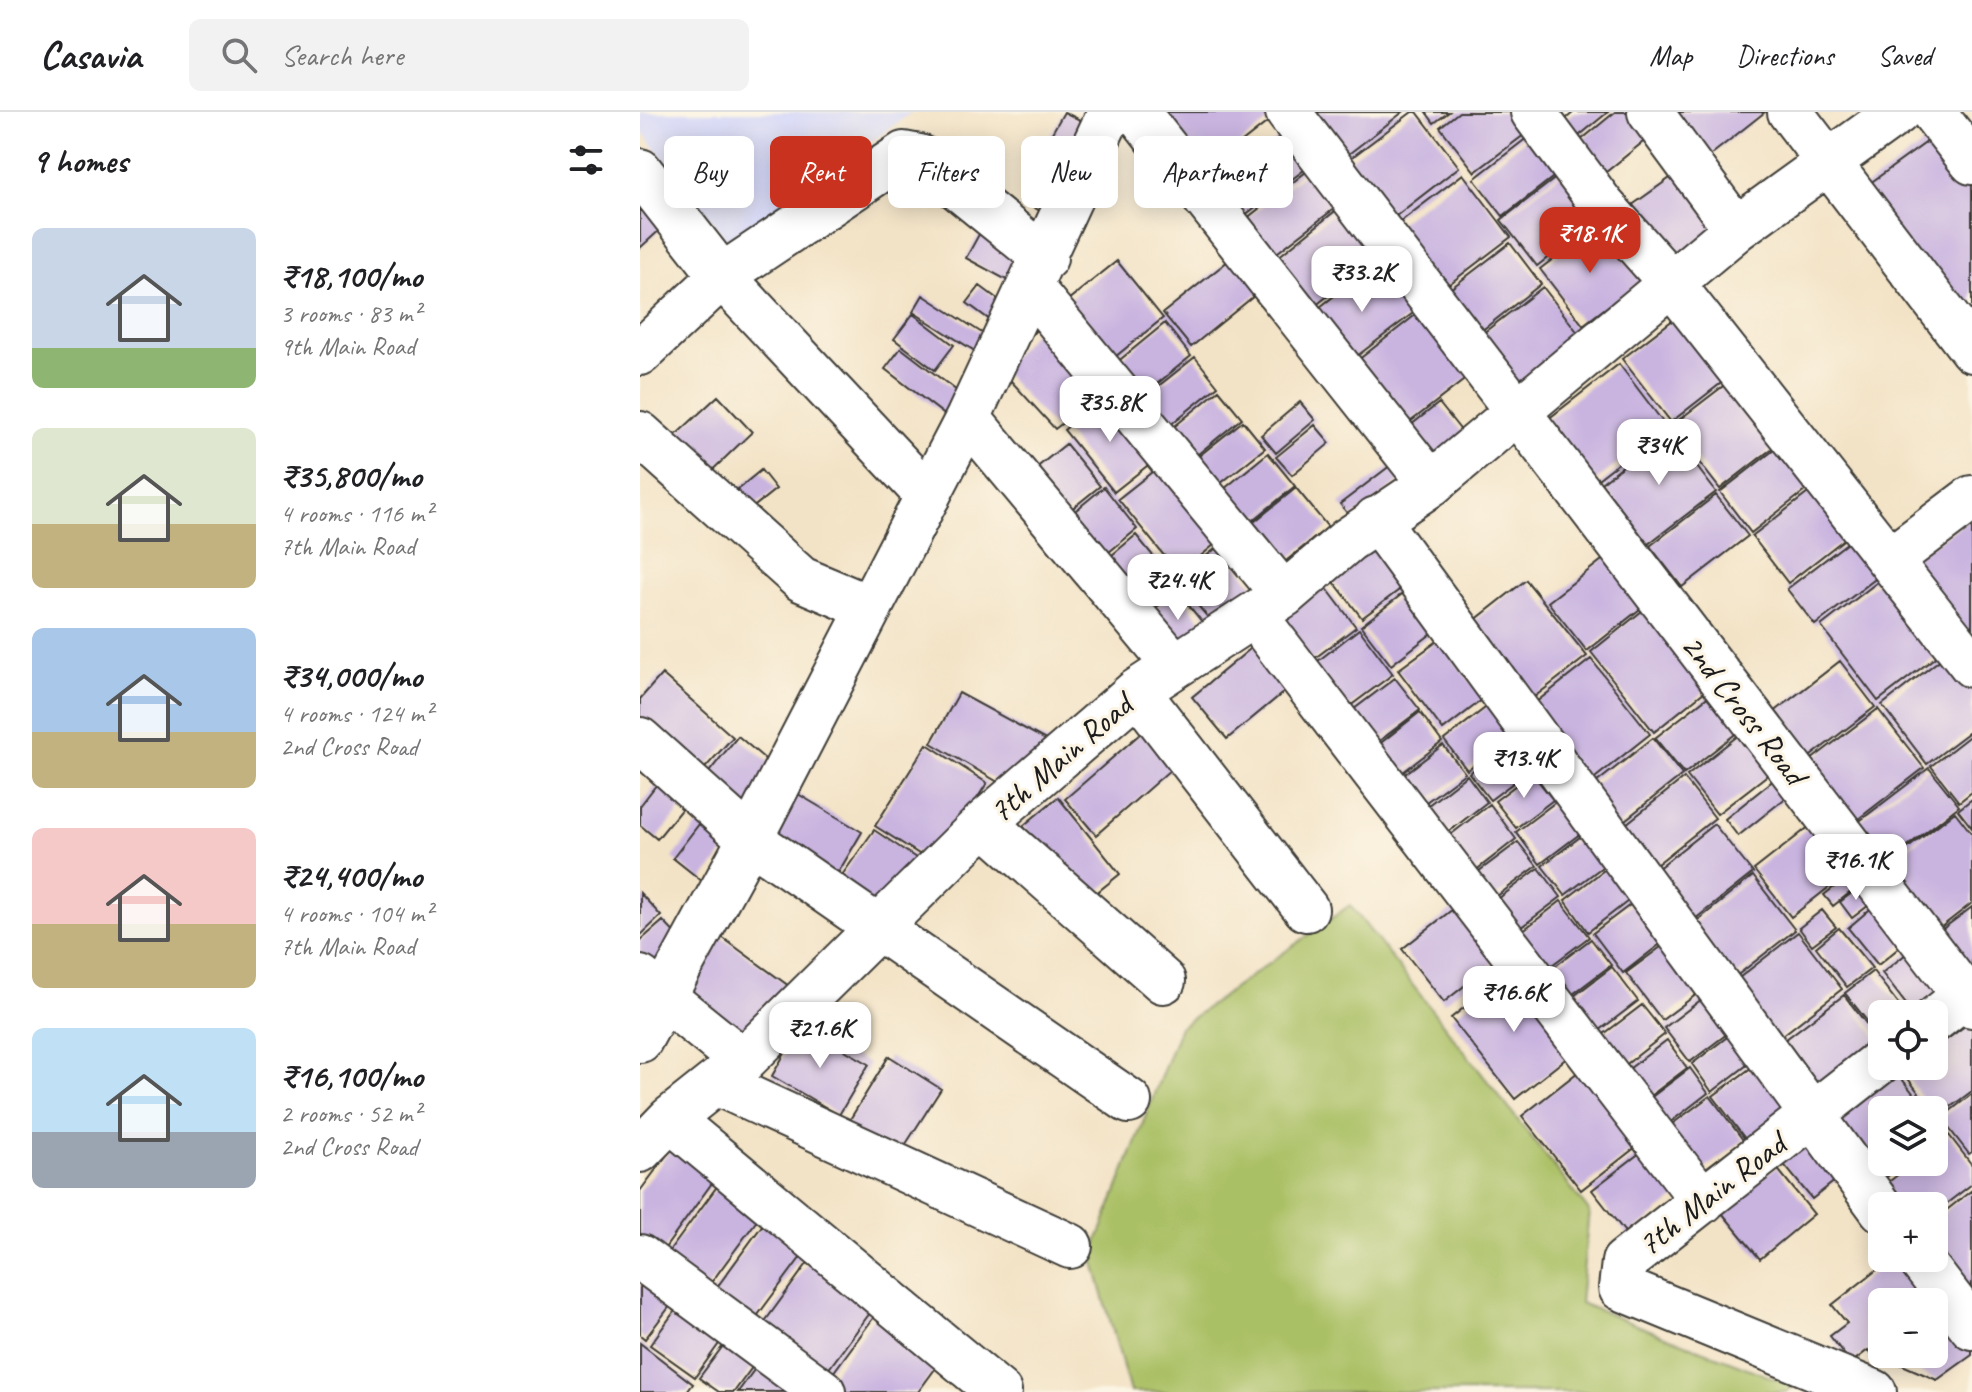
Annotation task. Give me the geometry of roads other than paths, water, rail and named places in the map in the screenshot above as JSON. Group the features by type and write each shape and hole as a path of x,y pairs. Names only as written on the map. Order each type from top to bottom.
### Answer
{"street":[{"path":"640,1040 652,989 750,839 968,418 1038,273 1110,112"},
{"path":"1137,112 1431,484"},
{"name":"2nd Cross Road","path":"1288,112 1961,1003"},
{"path":"1533,112 1602,205 1673,285 1972,665"},
{"path":"1650,112 1736,229"},
{"path":"1790,112 1972,350"},
{"name":"7th Main Road","path":"640,1150 670,1119 731,1072 984,823 1137,691 1269,605 1376,519 1431,484 1673,285 1736,229 1898,112"},
{"path":"1933,112 1972,162"},
{"path":"640,353 722,276 899,157 910,153 920,157 1038,273 1269,605 1703,1201"},
{"path":"640,171 722,276 928,496"},
{"path":"968,418 1174,665"},
{"path":"640,434 801,579 870,608"},
{"path":"1891,559 1972,498"},
{"path":"1376,519 1868,1192"},
{"path":"1137,691 1306,909"},
{"path":"640,740 750,839 1129,1101"},
{"path":"984,823 1163,981"},
{"path":"652,989 731,1072 1070,1246"},
{"name":"7th Main Road","path":"1868,1071 1624,1262 1621,1288 1874,1392"},
{"path":"670,1119 999,1392"},
{"path":"640,1257 823,1392"},
{"path":"1930,1272 1972,1327"}]}
